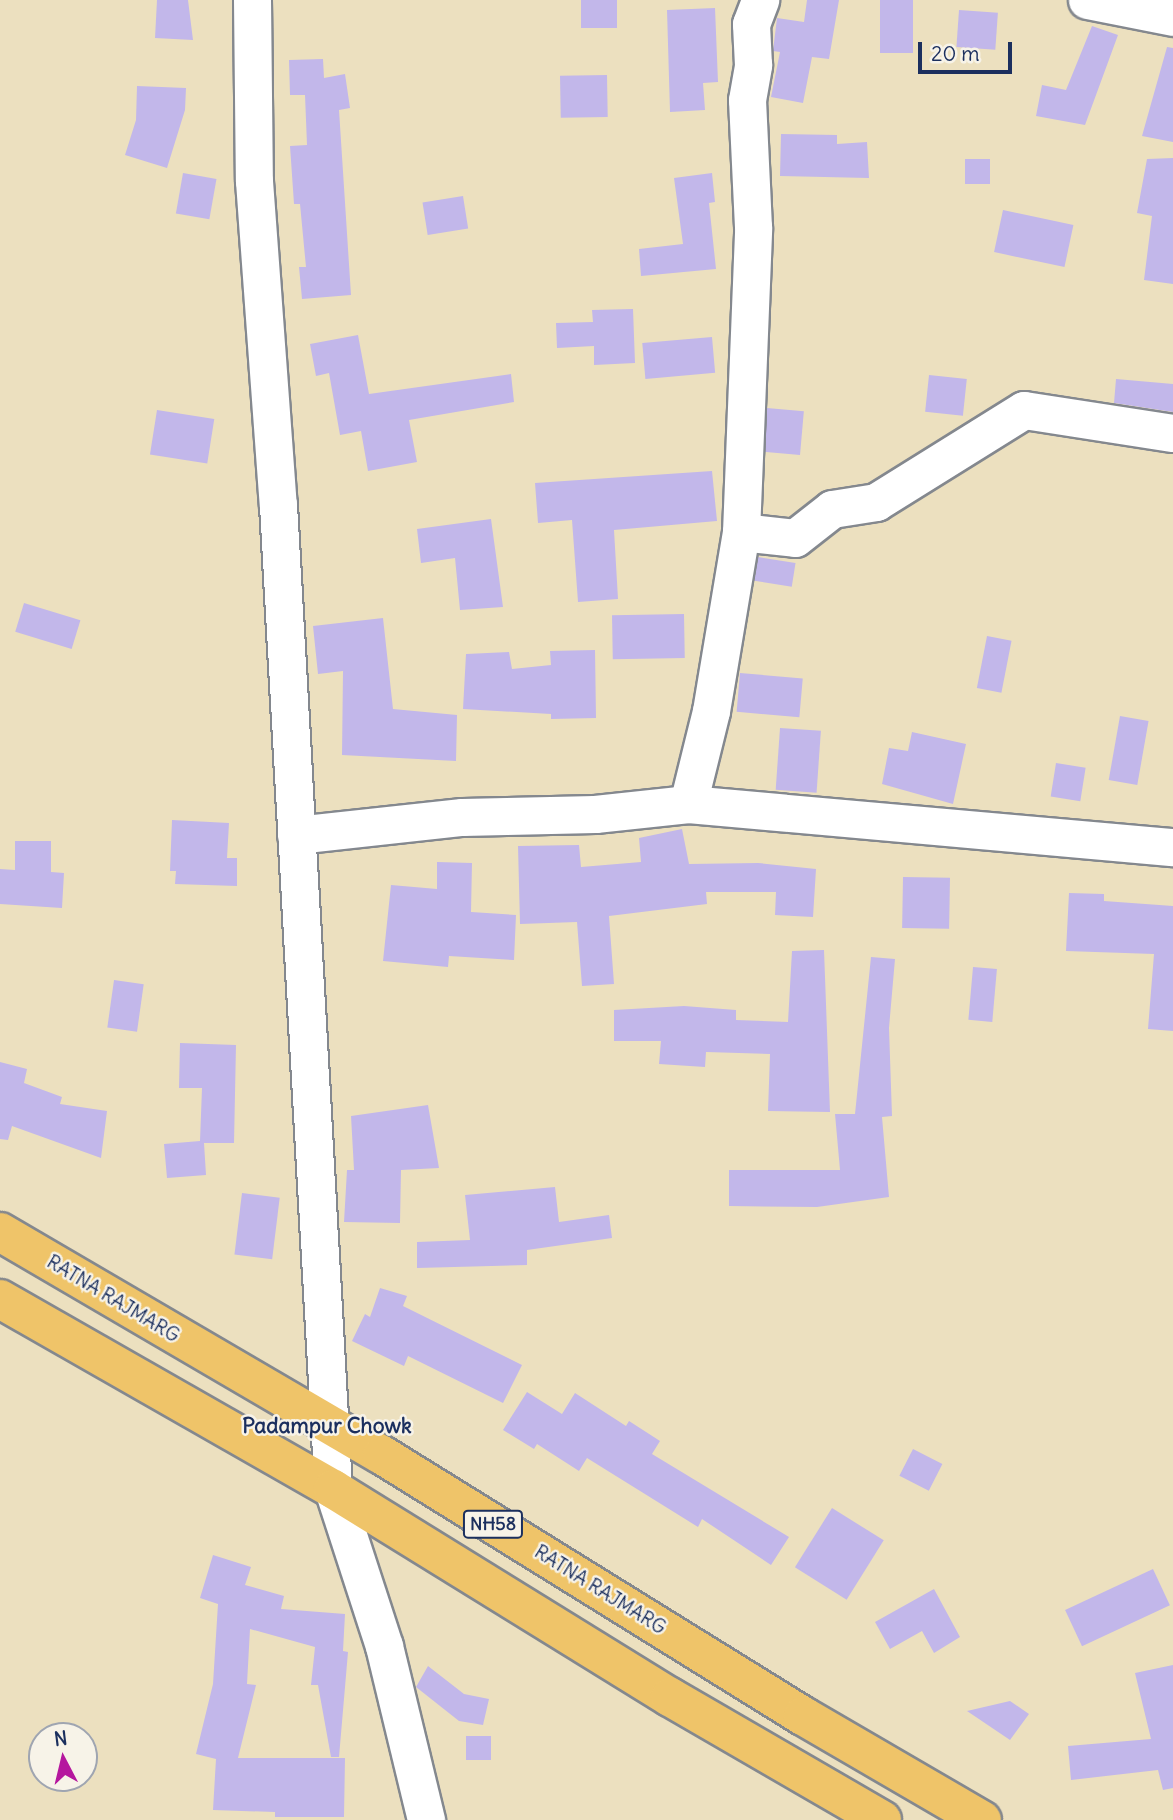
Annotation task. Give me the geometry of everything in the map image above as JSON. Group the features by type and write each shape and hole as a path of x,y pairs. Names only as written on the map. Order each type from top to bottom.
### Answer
{"main road":[{"name":"RATNA RAJMARG","path":"0,1232 982,1820"},
{"name":"NH58","path":"0,1299 333,1489 670,1697 881,1820"}],"street":[{"path":"252,0 254,181 296,835 327,1426 333,1489 384,1646 426,1820"},
{"path":"688,804 711,711 741,532 753,228 747,100 753,65 751,24 760,0"},
{"path":"1087,0 1173,18"},
{"path":"741,532 795,538 832,509 876,502 1024,410 1173,433"},
{"path":"296,835 461,817 595,814 688,804 1173,847"}],"building":[{"path":"157,0 188,0 193,40 155,38"},
{"path":"581,0 617,0 617,28 581,28"},
{"path":"807,0 839,0 829,59 812,57 803,103 771,97 780,52 773,51 777,18 804,22"},
{"path":"880,0 913,0 913,53 880,53"},
{"path":"715,8 718,82 703,83 705,110 670,112 667,10"},
{"path":"959,10 998,13 995,50 956,47"},
{"path":"1092,26 1118,35 1085,125 1036,116 1042,85 1066,90"},
{"path":"1167,47 1173,48 1173,142 1142,136"},
{"path":"323,59 324,78 345,74 350,108 339,110 351,295 302,299 299,267 306,267 300,204 294,204 290,146 307,145 305,95 290,95 289,60"},
{"path":"607,75 608,117 561,118 560,76"},
{"path":"137,86 186,88 185,110 167,168 125,155 136,120"},
{"path":"781,134 837,135 837,144 867,142 869,178 780,176"},
{"path":"1173,158 1173,284 1144,280 1152,216 1137,213 1147,159"},
{"path":"965,159 990,159 990,184 965,184"},
{"path":"183,173 216,179 209,219 176,213"},
{"path":"712,173 715,202 709,203 716,269 641,276 639,249 683,244 674,178"},
{"path":"463,196 468,229 428,235 423,202"},
{"path":"1003,210 1073,225 1064,267 994,252"},
{"path":"633,309 635,363 594,365 594,346 557,348 556,323 593,322 592,310"},
{"path":"358,335 369,394 511,374 514,402 409,420 417,462 368,471 361,431 340,435 329,373 316,376 310,344"},
{"path":"712,337 715,373 645,379 642,343"},
{"path":"929,375 967,379 963,416 925,412"},
{"path":"1116,379 1173,384 1173,412 1114,403"},
{"path":"767,408 804,411 800,455 763,452"},
{"path":"157,410 214,419 207,464 150,454"},
{"path":"712,471 717,521 614,530 618,599 578,602 572,520 538,523 535,483"},
{"path":"491,519 503,607 460,610 455,558 421,563 417,529"},
{"path":"758,557 796,563 792,587 754,581"},
{"path":"24,603 80,620 72,649 15,632"},
{"path":"684,614 685,658 613,659 612,615"},
{"path":"383,618 393,709 457,715 456,761 342,755 343,671 318,674 313,626"},
{"path":"987,636 1012,641 1001,693 977,688"},
{"path":"595,650 596,718 551,719 551,714 463,709 466,654 509,652 512,669 551,665 550,651"},
{"path":"740,673 803,678 799,717 737,712"},
{"path":"1120,716 1149,721 1137,785 1109,780"},
{"path":"780,728 821,731 817,793 776,790"},
{"path":"912,732 966,744 953,804 882,784 889,748 908,751"},
{"path":"1056,763 1086,768 1080,801 1051,797"},
{"path":"172,820 229,823 227,858 237,858 237,886 175,884 176,871 170,871"},
{"path":"682,829 689,864 758,863 816,869 813,917 775,915 776,892 706,892 707,904 609,916 614,984 582,986 577,922 520,924 518,846 579,845 581,867 641,862 639,838"},
{"path":"15,841 51,841 51,872 64,873 62,908 0,904 0,869 15,870"},
{"path":"437,862 472,863 471,912 516,915 514,960 449,956 448,967 383,961 391,885 437,889"},
{"path":"903,877 950,878 949,929 902,928"},
{"path":"1069,893 1104,894 1104,901 1173,906 1173,1031 1148,1029 1154,954 1066,951"},
{"path":"824,950 830,1112 768,1111 770,1054 706,1052 705,1067 659,1064 661,1041 614,1041 614,1010 684,1006 736,1010 736,1020 788,1022 792,951"},
{"path":"871,957 895,959 889,1028 892,1116 882,1117 889,1197 817,1207 729,1206 729,1170 840,1170 835,1114 855,1114"},
{"path":"973,967 997,969 992,1022 968,1020"},
{"path":"114,980 144,984 137,1032 107,1028"},
{"path":"180,1043 236,1045 234,1143 204,1143 206,1175 167,1178 164,1144 200,1141 202,1088 179,1088"},
{"path":"0,1062 27,1069 24,1083 62,1097 60,1104 107,1111 101,1158 12,1126 8,1140 0,1139"},
{"path":"428,1105 439,1168 401,1170 400,1223 344,1222 347,1170 354,1170 351,1116"},
{"path":"555,1187 559,1222 609,1215 612,1238 527,1250 527,1265 417,1268 417,1242 470,1240 465,1195"},
{"path":"242,1193 280,1198 272,1259 234,1255"},
{"path":"380,1288 407,1296 403,1306 522,1365 503,1403 408,1356 404,1366 352,1341 365,1314 370,1317"},
{"path":"527,1392 562,1414 575,1393 626,1426 629,1421 660,1441 652,1454 789,1537 771,1565 702,1519 698,1527 587,1458 579,1471 537,1444 534,1449 503,1430"},
{"path":"913,1449 942,1464 929,1491 899,1476"},
{"path":"832,1508 884,1540 847,1600 795,1567"},
{"path":"213,1555 251,1567 245,1585 284,1596 281,1609 345,1614 343,1651 348,1652 339,1757 331,1757 318,1685 311,1685 315,1647 250,1629 247,1684 256,1685 238,1758 345,1758 344,1817 275,1817 275,1812 213,1810 216,1759 196,1754 213,1684 218,1604 200,1598"},
{"path":"1153,1569 1170,1605 1082,1646 1065,1610"},
{"path":"934,1589 960,1637 934,1653 922,1631 890,1649 875,1622"},
{"path":"1173,1665 1173,1788 1163,1790 1158,1770 1071,1780 1068,1746 1151,1739 1135,1673"},
{"path":"428,1666 464,1694 489,1699 483,1725 459,1721 416,1687"},
{"path":"1010,1701 1029,1714 1010,1740 967,1711"},
{"path":"466,1736 491,1736 491,1760 466,1760"}],"district":[{"name":"Padampur Chowk","path":"327,1426"}]}
